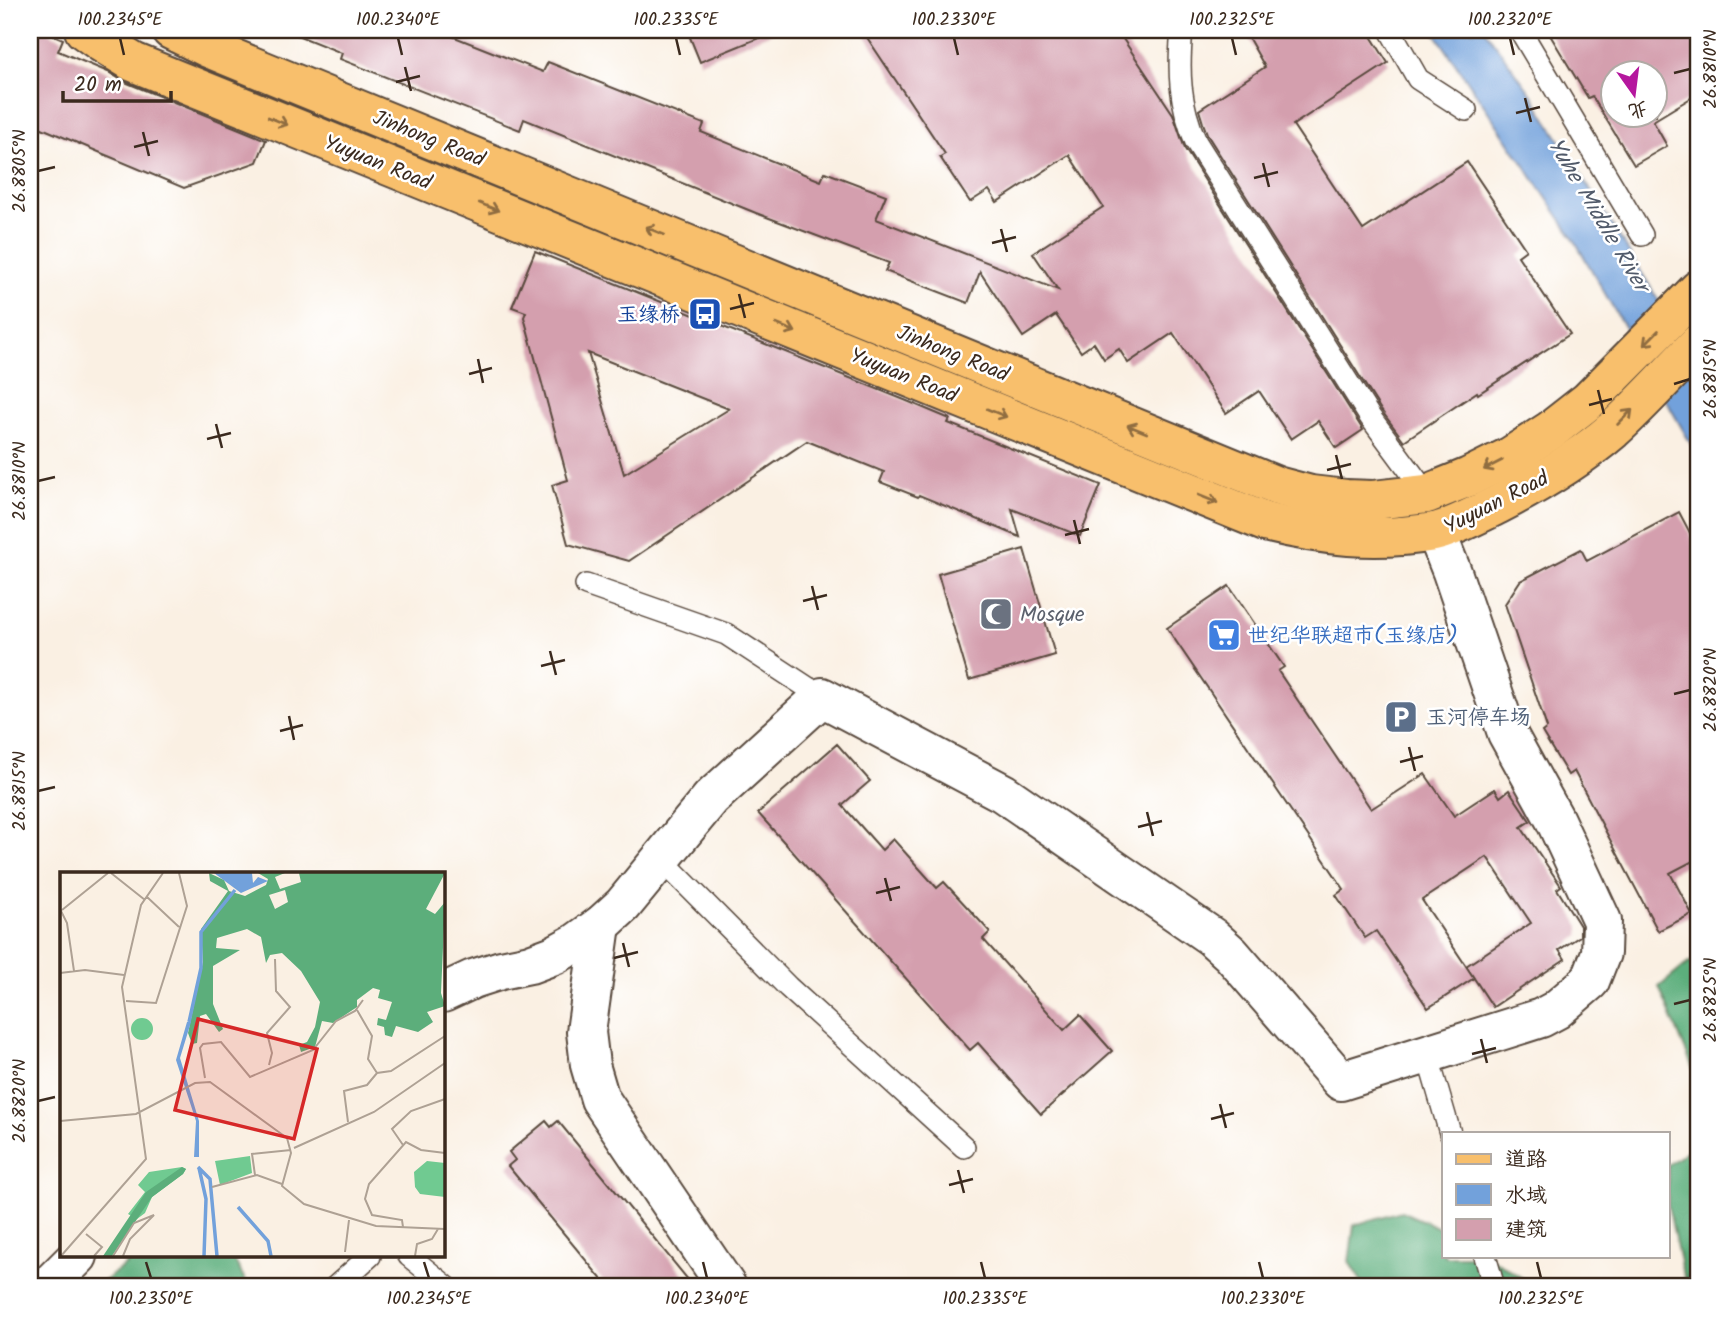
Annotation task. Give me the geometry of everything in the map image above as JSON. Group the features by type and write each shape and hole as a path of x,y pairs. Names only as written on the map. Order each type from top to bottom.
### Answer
{"main road":[{"name":"Yuyuan Road","path":"84,30 133,62 1265,522 1304,532 1374,538 1436,531 1484,511 1573,461 1614,429 1699,343"},
{"name":"Jinhong Road","path":"171,30 208,48 1277,486 1311,495 1373,500 1427,494 1511,456 1588,401 1699,289"}],"street":[{"path":"444,993 473,979 554,955 601,925 623,905 711,799 822,697 1003,793 1212,937 1231,954 1341,1081 1541,1018 1556,1010 1590,981 1601,953 1602,920 1554,818 1507,733 1436,531"},
{"path":"601,925 586,1032 590,1065 600,1098 727,1287"},
{"path":"47,1287 76,1258"}],"lane":[{"path":"1182,30 1179,79 1188,123 1196,142 1370,417 1427,494"},
{"path":"1390,30 1418,79 1466,110"},
{"path":"1520,30 1642,235"},
{"path":"586,585 726,634 822,697"},
{"path":"661,859 788,987 964,1147"},
{"path":"1427,1054 1450,1132"},
{"path":"335,1287 368,1258"},
{"path":"411,1258 447,1287"},
{"path":"1486,1258 1494,1287"}],"green space":[{"path":"1699,960 1699,1083 1659,987 1687,964"},
{"path":"1699,1142 1699,1287 1689,1287 1681,1267 1670,1215 1670,1164"},
{"path":"1401,1211 1442,1229 1442,1258 1491,1258 1525,1280 1531,1287 1365,1287 1349,1262 1354,1225"},
{"path":"134,1258 233,1258 249,1287 96,1287"}],"water":[{"name":"Yuhe Middle River","path":"1433,30 1485,30 1532,95 1699,366 1699,458 1571,234"}],"building":[{"path":"30,30 42,30 63,39 58,51 125,82 266,140 257,162 184,188 30,123"},
{"path":"287,30 437,30 543,72 548,62 704,124 701,132 821,181 825,172 886,195 876,219 1058,290 1033,253 1103,207 1069,155 997,202 989,190 970,202 940,157 945,154 862,30 1117,30 1173,114 1185,149 1363,430 1336,448 1318,421 1291,439 1259,391 1226,413 1173,333 1128,363 1119,349 1104,359 1094,343 1081,352 1056,315 1023,337 980,272 968,303 885,271 889,263 756,213 524,119 520,130 340,59 342,53"},
{"path":"687,30 776,30 776,31 700,62"},
{"path":"1244,30 1367,30 1388,63 1293,125 1363,230 1467,162 1526,250 1518,256 1570,334 1404,441 1381,410 1208,136 1199,110 1265,67"},
{"path":"1547,30 1688,30 1699,48 1699,93 1670,111 1670,60 1600,60 1600,109 1592,96 1588,98"},
{"path":"1613,130 1658,130 1667,146 1634,165"},
{"path":"535,251 907,401 950,419 948,423 1101,485 1080,536 1012,509 1020,537 919,495 918,497 880,482 884,472 807,441 629,561 568,544 552,485 568,480 524,317 526,312 512,307","holes":["588,353 729,409 624,474"]},
{"path":"1679,512 1699,550 1699,858 1670,873 1692,914 1658,931 1574,771 1568,775 1542,732 1547,728 1505,604 1520,581 1581,549 1587,561"},
{"name":"Mosque","path":"1024,549 1055,655 969,680 938,574"},
{"path":"1229,586 1284,667 1278,671 1371,809 1425,774 1454,816 1495,789 1500,797 1509,790 1530,821 1521,827 1561,886 1557,889 1580,926 1580,936 1559,950 1565,959 1493,1007 1474,978 1428,1008 1376,931 1365,938 1336,895 1344,889 1167,628","holes":["1487,857 1531,923 1466,966 1422,900"]},
{"path":"837,744 870,781 842,805 882,850 893,839 937,888 944,882 990,932 983,939 1064,1030 1080,1015 1112,1051 1041,1114 978,1043 970,1050 758,813"},
{"path":"546,1121 551,1127 558,1121 694,1287 608,1287 508,1166 515,1160 509,1152"}],"place":[{"name":"玉缘桥","path":"705,314"},
{"name":"Mosque","path":"996,614"},
{"name":"世纪华联超市(玉缘店)","path":"1224,635"},
{"name":"玉河停车场","path":"1401,717"}]}
